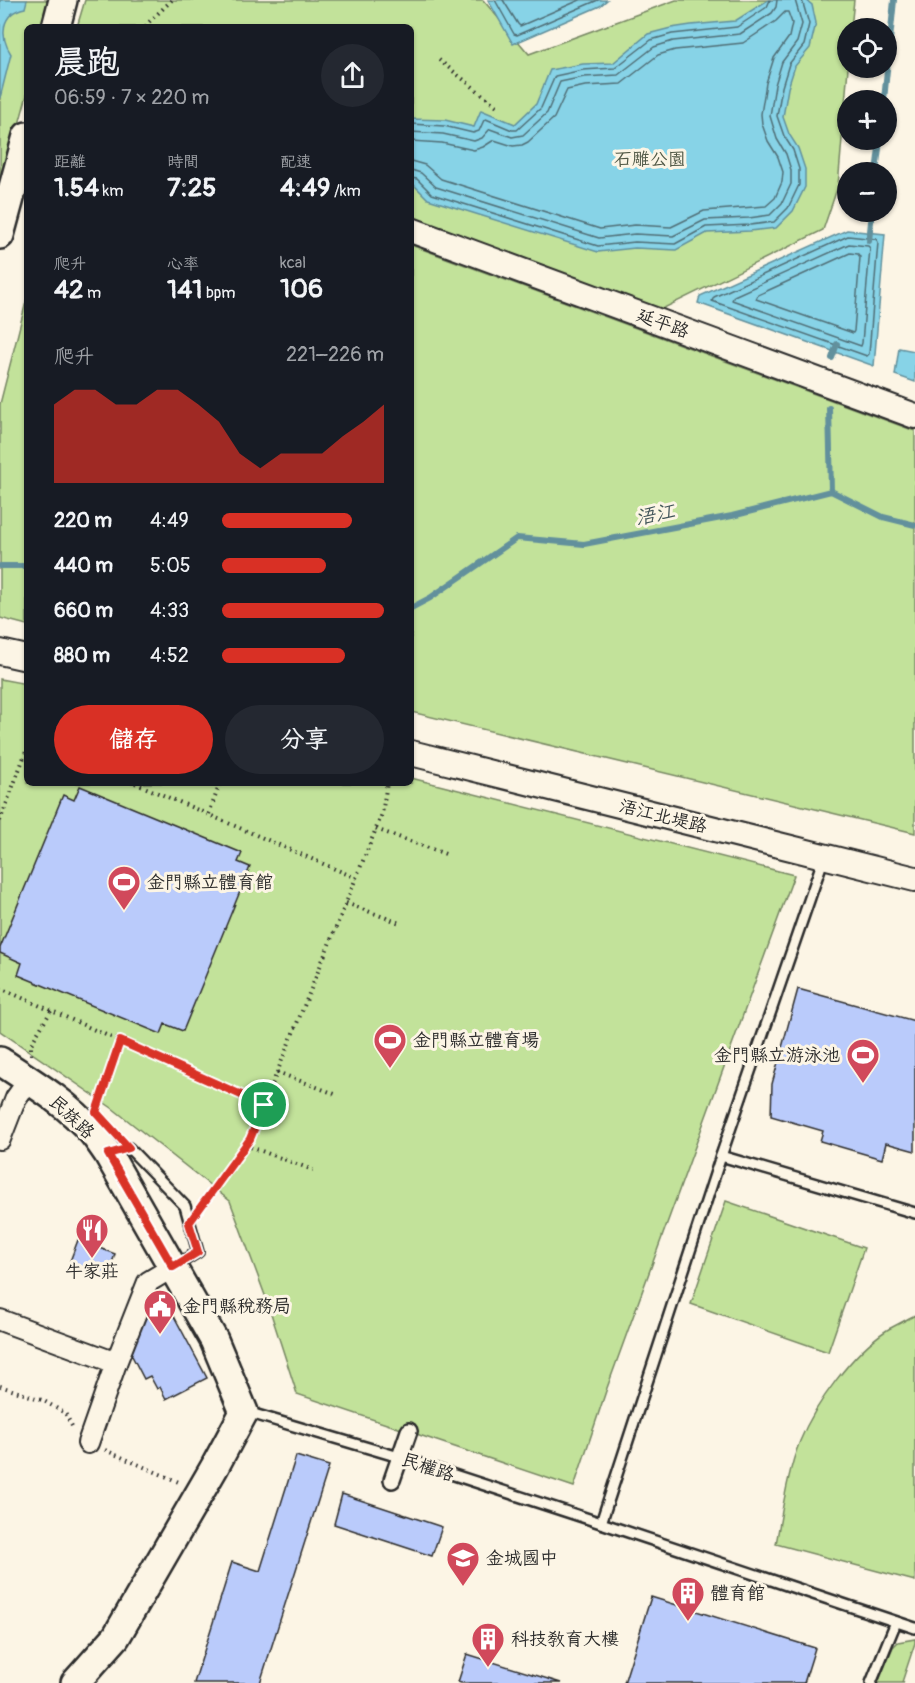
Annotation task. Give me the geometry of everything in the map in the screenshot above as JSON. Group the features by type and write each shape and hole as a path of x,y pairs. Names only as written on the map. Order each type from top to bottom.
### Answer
{"main road":[{"path":"57,24 63,0"},
{"path":"0,235 24,147"},
{"name":"民族路","path":"0,1061 76,1116 91,1131 108,1154 214,1340 244,1412"},
{"path":"75,1683 116,1637 210,1476 244,1412"}],"street":[{"name":"延平路","path":"414,231 915,416"},
{"path":"0,652 24,657"},
{"name":"浯江北堤路","path":"414,754 915,879"},
{"path":"0,1139 16,1098 29,1080"},
{"path":"88,1443 148,1282 173,1267"},
{"path":"0,1320 116,1363"},
{"path":"392,1480 409,1431"}],"lane":[{"path":"601,1523 721,1156 824,856"},
{"path":"108,1154 129,1148 185,1206 198,1252 173,1267"},
{"path":"721,1156 915,1213"},
{"name":"民權路","path":"244,1412 399,1457 915,1628"},
{"path":"871,1683 896,1622"}],"path":[{"path":"149,24 172,0"},
{"path":"439,60 497,106"},
{"path":"0,821 24,757"},
{"path":"146,786 356,878"},
{"path":"209,814 219,786"},
{"path":"189,1223 250,1139 382,814 387,786"},
{"path":"376,829 448,855"},
{"path":"346,903 400,923"},
{"path":"0,988 264,1105"},
{"path":"29,1080 32,1060 31,1044 51,1011"},
{"path":"96,1112 120,1041"},
{"path":"277,1072 335,1094"},
{"path":"245,1146 313,1170"}],"green space":[{"path":"0,0 53,0 47,24 24,24 24,106 0,194"},
{"name":"石雕公園","path":"85,0 483,0 529,54 676,0 854,0 852,18 837,18 837,78 847,78 846,90 837,90 837,150 841,150 840,162 837,162 837,189 823,230 658,311 414,219 414,24 78,24"},
{"path":"414,246 915,431 915,833 414,713"},
{"path":"24,310 24,624 0,618 0,404"},
{"name":"金門縣立體育場","path":"0,679 24,683 24,786 414,786 414,779 794,875 607,1388 574,1487 297,1394 266,1298 230,1201 112,1108 0,1031"},
{"path":"726,1201 864,1248 828,1352 691,1304"},
{"path":"915,1315 915,1581 776,1544 792,1465 800,1441 815,1411 836,1380 861,1351 887,1330"},
{"path":"915,1639 902,1682 904,1683 878,1683 893,1647 898,1642"}],"water":[{"path":"0,0 27,0 25,8 11,15 4,26 5,40 11,54 0,98"},
{"path":"488,0 607,0 600,6 513,44"},
{"path":"768,0 806,0 812,5 816,23 810,48 795,66 783,117 805,169 805,187 793,211 776,228 707,233 676,250 635,248 598,252 428,199 414,185 414,119 445,120 474,127 481,110 515,124 536,104 550,70 583,64 613,63 648,34 691,25 735,21"},
{"path":"847,230 885,234 874,366 698,303 700,296"},
{"path":"899,348 915,351 915,382 895,375"}],"building":[{"name":"金門縣立體育館","path":"80,786 242,853 238,862 250,867 183,1031 165,1024 161,1034 18,975 22,963 0,953 0,948 63,795 74,800"},
{"path":"798,989 915,1021 915,1151 886,1143 882,1159 820,1141 823,1131 771,1116 772,1084"},
{"name":"牛家莊","path":"78,1240 115,1254 107,1278 69,1264"},
{"name":"金門縣稅務局","path":"168,1305 207,1378 166,1399 160,1387 157,1389 150,1376 144,1379 130,1352 143,1317"},
{"path":"296,1456 329,1466 260,1683 194,1683 232,1562 260,1571"},
{"path":"342,1494 442,1527 432,1556 334,1524"},
{"name":"體育館","path":"651,1597 815,1648 804,1683 624,1683"},
{"name":"科技教育大樓","path":"467,1654 561,1683 461,1683 458,1682"}],"waterway":[{"path":"885,90 894,0"},
{"path":"877,162 879,150"},
{"path":"869,241 871,222"},
{"path":"832,358 837,344"},
{"path":"829,408 831,491"},
{"name":"浯江","path":"414,606 430,598 517,538 584,544 732,516 831,491 883,517 915,525"},
{"name":"浯江","path":"0,566 24,566"}],"place":[{"name":"金門縣立體育館","path":"124,911"},
{"name":"金門縣立體育場","path":"390,1069"},
{"name":"金門縣立游泳池","path":"863,1084"},
{"name":"牛家莊","path":"92,1259"},
{"name":"金門縣稅務局","path":"160,1335"},
{"name":"金城國中","path":"463,1587"},
{"name":"體育館","path":"688,1622"},
{"name":"科技教育大樓","path":"488,1668"}],"route":[{"path":"120,1041 264,1105 250,1139 189,1223 198,1252 173,1267 108,1154 129,1148 96,1112 120,1041"}]}
